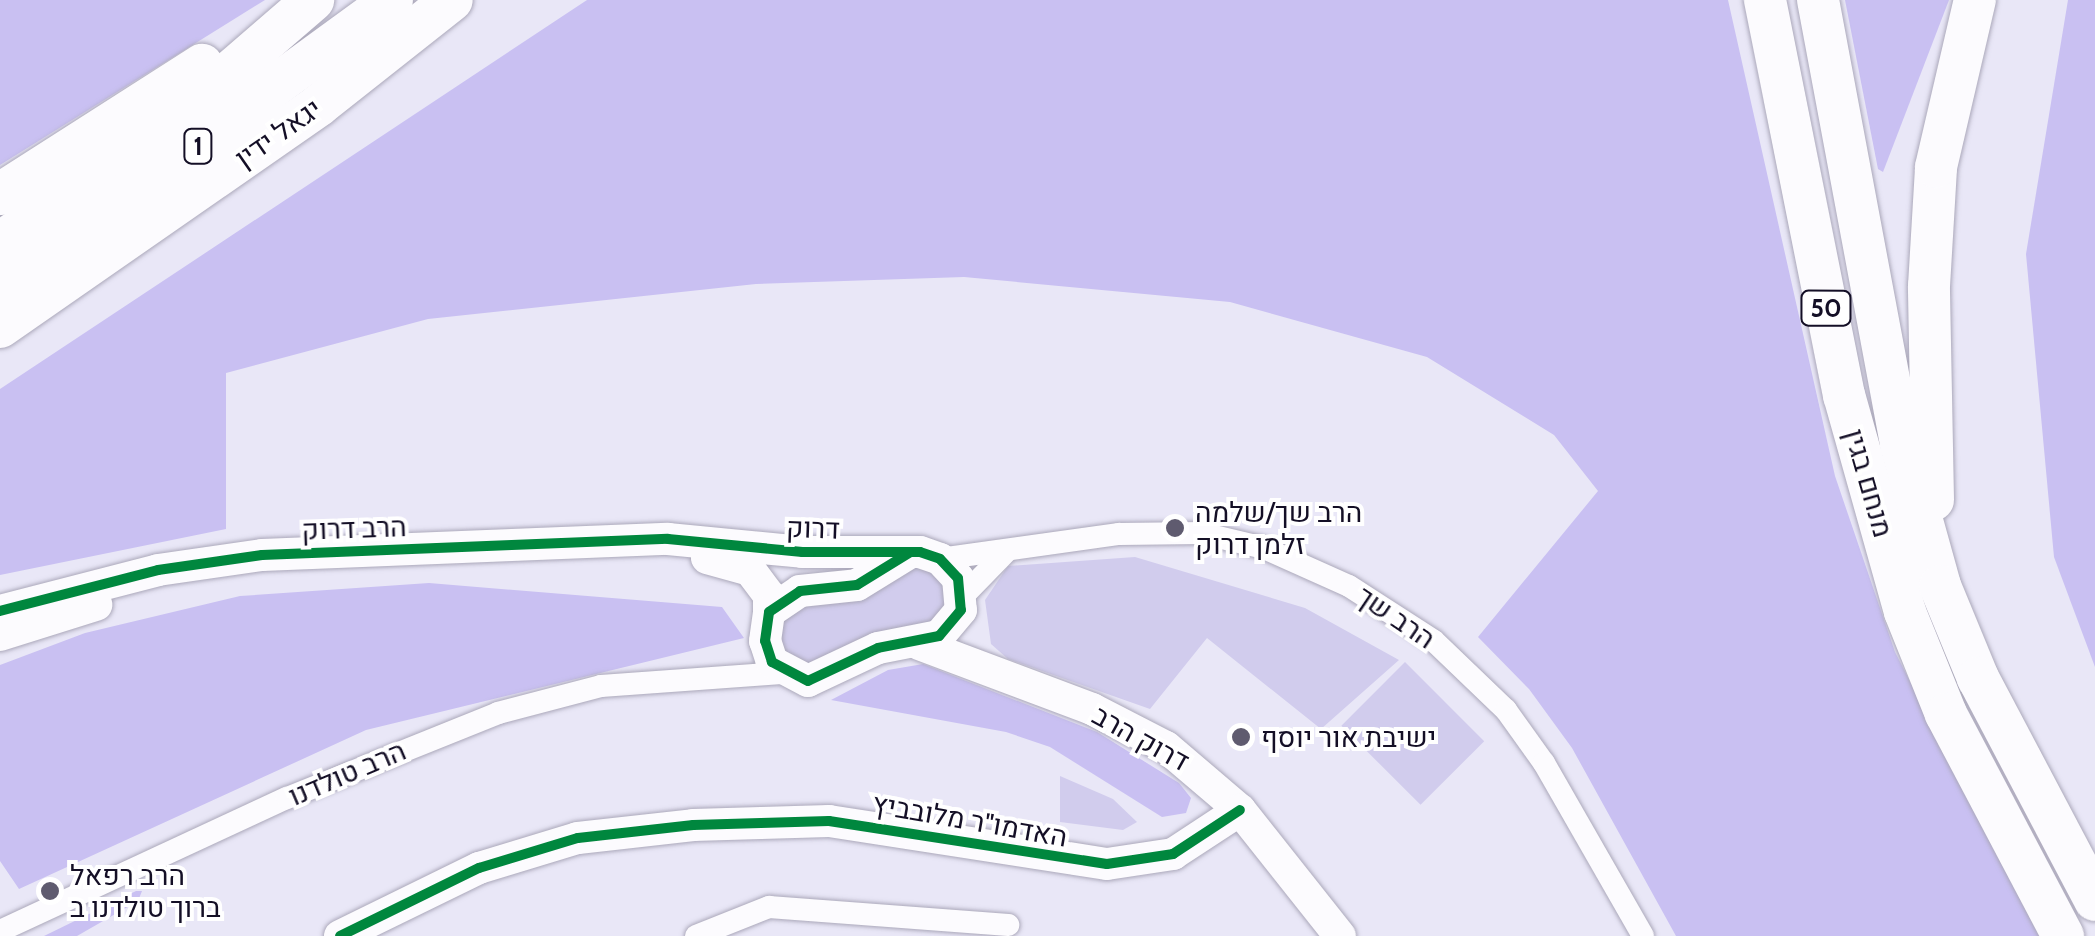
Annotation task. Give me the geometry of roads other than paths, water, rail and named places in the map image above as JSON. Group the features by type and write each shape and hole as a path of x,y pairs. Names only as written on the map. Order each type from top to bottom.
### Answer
{"highway":[{"path":"0,194 298,0"},
{"path":"0,243 180,114 313,0"},
{"name":"יגאל ידין","path":"0,286 392,0"},
{"name":"יגאל ידין","path":"0,327 319,104 452,0"},
{"path":"319,104 480,0"},
{"name":"מנחם בגין","path":"1765,0 1844,395 1905,612 1946,714 2063,936"},
{"name":"מנחם בגין","path":"1818,0 1901,445 1940,586 1978,678 2095,900"},
{"path":"1940,586 1929,286 1936,167 1975,0"}],"street":[{"name":"הרב שך","path":"925,556 1007,550 1118,534 1201,533 1264,548 1378,602 1459,662 1517,724 1642,936"},
{"name":"דרוק","path":"715,539 791,551 925,556"},
{"name":"הרב דרוק","path":"0,611 158,570 275,554 715,539"},
{"path":"782,673 822,679 862,654 919,644 949,629 962,603 1007,550"},
{"path":"712,679 789,595 856,585 925,556 962,603 970,644 992,670"},
{"name":"הרב דרוק","path":"0,635 112,600 236,578 662,559 740,564 764,586 768,652 782,673"},
{"path":"919,644 992,670"},
{"name":"דרוק הרב","path":"992,670 1166,747 1240,810 1340,936"},
{"name":"הרב טולדנו","path":"0,931 463,725 601,686 712,679 742,672 782,673"},
{"name":"האדמו\"ר מלובביץ","path":"340,936 478,868 578,838 711,824 829,821 1107,864 1173,854 1240,810"},
{"path":"696,936 768,907 1008,925"}],"place":[{"name":"הרב שך/שלמה זלמן דרוק","path":"1175,528"},
{"name":"ישיבת אור יוסף","path":"1241,737"},
{"name":"הרב רפאל ברוך טולדנו ב","path":"50,891"}]}
